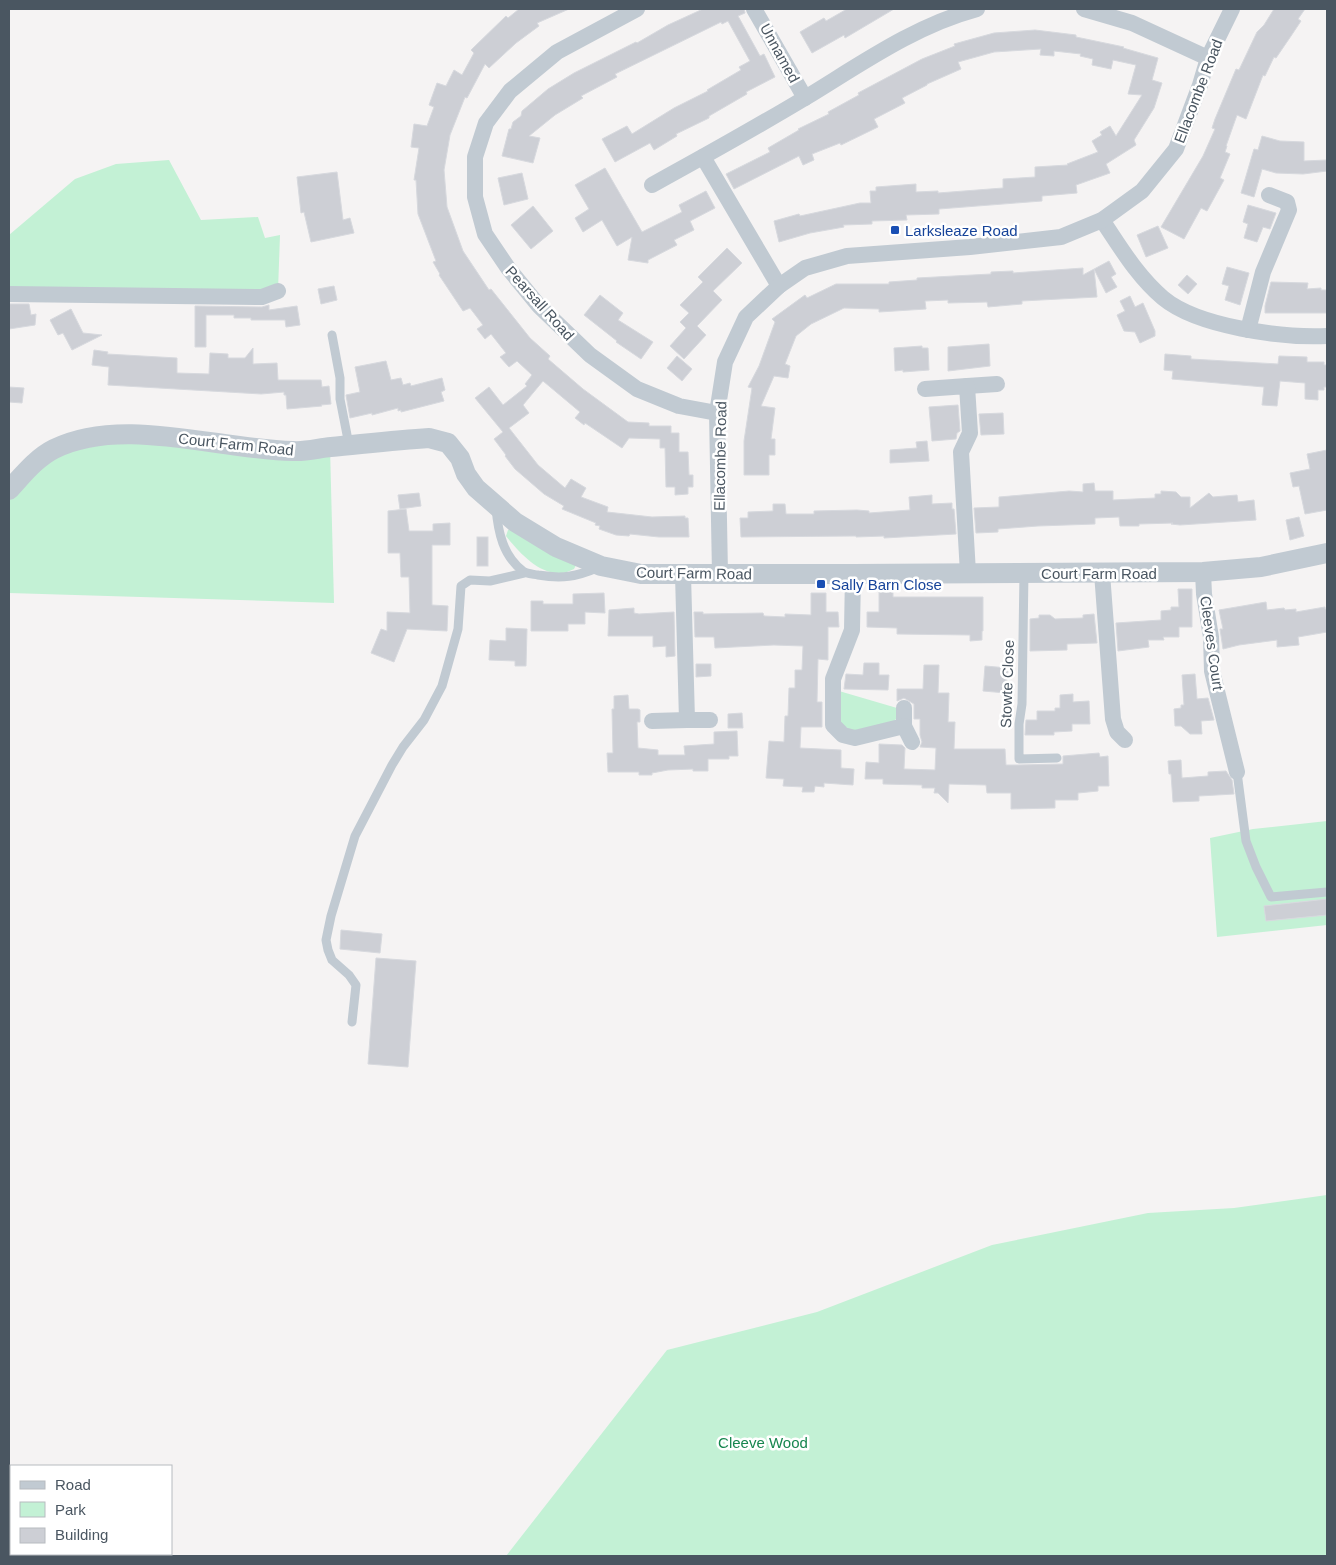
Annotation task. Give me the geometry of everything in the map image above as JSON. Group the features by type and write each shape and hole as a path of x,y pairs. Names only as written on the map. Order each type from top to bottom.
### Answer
{"street":[{"name":"Pearsall Road","path":"637,9 557,52 510,91 486,123 475,158 475,197 485,234 508,268 539,306 590,355 637,389 679,406 718,413"},
{"name":"Unnamed","path":"754,9 805,98"},
{"path":"652,185 805,98 888,46 951,16 977,9"},
{"path":"1084,9 1132,23 1208,58"},
{"name":"Ellacombe Road","path":"720,574 718,413 725,362 746,317 779,286 805,268 847,256 970,247 1061,237 1102,220 1142,191 1176,149 1208,58 1232,9"},
{"path":"703,157 779,286"},
{"path":"1248,330 1263,272 1289,210 1287,202 1269,195"},
{"path":"1102,220 1137,272 1164,299 1196,316 1248,330 1283,335 1327,336"},
{"path":"9,294 262,297 278,292"},
{"path":"925,389 997,384"},
{"path":"967,386 970,433 961,452 968,573"},
{"name":"Court Farm Road","path":"9,490 39,460 53,450 95,436 152,436 295,452 429,438 448,443 460,458 466,474 476,488 515,522 556,548 601,566 641,574 1203,572 1261,567 1327,553"},
{"name":"Cleeves Court","path":"1203,572 1204,594 1211,637 1212,671 1237,772"},
{"path":"1102,573 1113,719 1117,732 1125,740"},
{"path":"684,574 687,720"},
{"path":"852,574 852,630 833,679 833,725 843,735 854,738 904,726"},
{"path":"904,708 904,726 912,742"},
{"path":"652,721 710,720"}],"lane":[{"path":"332,335 340,378 340,399 350,445"},
{"path":"496,506 498,530 508,555 524,573"},
{"path":"352,1022 356,984 332,960 326,940 331,916 355,836 392,765 424,720 442,686 458,629 462,586 470,580 490,580 524,573 555,578 579,575 601,566"},
{"name":"Stowte Close","path":"1024,573 1019,759 1057,758"},
{"path":"1237,772 1246,841 1271,897 1327,892"}],"green space":[{"path":"169,160 201,220 258,217 265,238 280,235 278,291 9,295 9,235 75,179 116,164"},
{"path":"74,442 330,447 334,603 9,593 9,490"},
{"path":"512,528 576,565 574,569 564,573 554,573 536,565 527,559 506,536 508,530"},
{"path":"839,691 897,708 896,719 891,724 853,732 840,723"},
{"path":"1327,821 1327,899 1264,906 1266,921 1327,915 1327,925 1217,937 1210,838 1253,829"},
{"name":"Cleeve Wood","path":"1327,1195 1327,1556 506,1556 667,1350 817,1312 992,1245 1148,1213 1234,1208"}],"building":[{"path":"519,9 569,9 537,23 539,26 516,43 489,68 485,64 467,98 465,97 450,135 444,170 447,207 463,251 489,290 491,289 530,338 550,356 548,359 583,389 628,422 649,423 649,426 671,426 671,433 679,433 679,452 688,452 689,475 693,475 693,487 688,487 688,494 675,495 675,487 666,487 665,448 660,448 660,439 629,438 622,448 575,418 580,412 543,381 523,405 529,413 509,428 538,465 565,488 571,479 586,488 581,497 608,507 607,512 652,517 685,516 685,518 688,518 689,537 616,535 599,529 600,526 595,525 596,523 562,509 564,506 544,494 515,469 494,439 503,432 475,398 489,387 503,405 527,386 525,384 532,375 517,361 509,367 500,357 506,353 491,334 485,339 477,329 483,325 470,308 463,311 439,275 433,262 436,261 418,214 416,180 414,180 419,148 411,147 414,124 427,126 434,107 429,105 437,83 446,86 454,70 462,75 474,53 471,50 506,16 508,18"},
{"path":"703,9 744,9 745,13 738,16 760,56 764,54 775,77 746,92 747,94 709,116 709,118 676,134 677,136 654,150 650,143 615,162 602,139 627,126 632,134 674,108 708,91 741,70 739,67 750,61 728,21 722,24 721,22 615,74 617,77 581,96 583,98 555,115 529,136 540,138 533,163 502,156 509,129 511,129 513,122 521,116 522,111 548,89 574,73"},
{"path":"847,9 894,9 845,38 844,35 812,53 800,32 824,18 826,21"},
{"path":"1274,9 1305,9 1298,19 1301,21 1276,58 1274,57 1265,76 1263,75 1246,119 1237,115 1226,146 1225,152 1230,154 1220,178 1224,180 1207,211 1201,208 1184,239 1161,227 1203,156 1215,129 1212,128 1215,119 1236,69 1239,70 1257,32"},
{"path":"1035,30 1076,35 1076,37 1124,47 1158,58 1152,80 1162,83 1154,108 1134,140 1136,145 1106,164 1110,173 1076,185 1077,193 1042,196 1042,201 939,209 939,214 906,215 907,220 872,221 872,224 843,225 844,227 810,233 779,242 774,221 799,214 800,216 860,203 871,203 870,191 876,191 876,187 916,184 916,192 938,191 938,193 1003,188 1003,179 1035,177 1035,167 1068,165 1098,152 1092,141 1102,135 1100,132 1110,126 1116,136 1142,95 1128,94 1136,65 1113,60 1111,69 1092,65 1093,59 1080,56 1081,54 1054,51 1054,56 1040,55 1041,49 994,52 958,62 961,69 927,84 902,98 905,103 874,119 878,127 841,145 840,143 812,154 814,160 803,165 799,156 734,189 726,174 770,152 768,148 798,129 829,114 828,112 859,95 858,93 922,59 955,46 954,44 994,33"},
{"path":"1262,136 1280,141 1304,142 1304,161 1327,160 1327,171 1303,174 1276,173 1262,169 1254,197 1241,193 1254,149 1258,150"},
{"path":"605,168 642,232 682,212 679,205 706,191 715,208 690,221 694,230 674,240 677,245 648,260 648,263 628,260 632,237 617,246 602,220 583,232 575,218 589,209 575,185"},
{"path":"337,172 343,220 350,218 354,233 311,242 304,212 301,213 297,177"},
{"path":"522,173 528,199 504,205 498,178"},
{"path":"1248,205 1276,213 1270,229 1263,227 1257,242 1244,238 1248,224 1243,222"},
{"path":"533,206 553,231 531,249 511,225"},
{"path":"1158,226 1168,248 1146,257 1137,235"},
{"path":"727,248 742,263 713,291 722,300 697,326 706,335 684,359 670,346 686,328 680,322 689,313 680,305 703,282 698,277"},
{"path":"1109,261 1116,274 1111,277 1117,287 1106,293 1094,269"},
{"path":"1227,267 1249,273 1240,305 1225,300 1229,286 1222,284"},
{"path":"1083,268 1083,275 1094,269 1097,297 1022,301 1022,304 988,307 987,302 948,303 948,300 925,301 926,309 879,312 879,309 844,308 811,324 796,336 785,364 790,366 788,378 774,376 761,406 775,408 771,439 775,439 775,455 769,455 769,475 744,475 744,441 752,388 748,387 759,366 775,322 772,319 805,295 807,298 836,284 889,284 889,282 917,280 917,278 991,274 991,272 1013,271 1013,273"},
{"path":"1187,275 1197,284 1188,294 1178,285"},
{"path":"1271,282 1308,283 1307,289 1321,288 1321,290 1327,290 1327,313 1265,313"},
{"path":"334,286 337,300 321,304 318,289"},
{"path":"600,295 623,313 618,320 653,342 641,359 616,342 584,315"},
{"path":"1130,296 1135,307 1143,303 1155,331 1155,336 1140,343 1135,332 1124,331 1117,315 1125,311 1120,301"},
{"path":"9,304 29,304 31,315 36,314 35,325 9,329"},
{"path":"269,305 269,310 297,306 300,325 286,327 285,320 251,320 251,318 234,318 234,315 206,315 206,347 195,347 195,306 262,307"},
{"path":"71,309 83,333 102,335 72,350 63,333 58,335 50,320"},
{"path":"989,344 990,366 948,371 948,347"},
{"path":"922,346 922,348 928,348 929,370 895,371 894,348"},
{"path":"253,348 253,364 277,363 278,380 321,380 322,387 329,386 331,404 287,409 284,392 261,394 108,385 109,367 92,365 94,350 108,352 107,354 177,358 177,373 209,374 210,353 228,354 228,358 245,358"},
{"path":"1165,354 1191,356 1191,359 1278,364 1279,356 1307,357 1307,362 1324,362 1324,365 1327,365 1327,387 1324,387 1324,390 1318,390 1318,400 1305,399 1305,383 1280,381 1277,406 1262,405 1264,387 1172,379 1173,371 1164,370"},
{"path":"677,356 692,369 682,381 667,368"},
{"path":"386,361 391,380 401,378 403,385 410,383 411,386 442,378 445,390 441,392 444,401 401,412 401,410 398,411 398,408 372,415 372,413 350,418 346,395 360,392 355,367"},
{"path":"9,387 24,388 22,403 9,402"},
{"path":"958,405 960,431 957,433 956,439 932,441 929,407"},
{"path":"1003,413 1004,434 981,435 979,414"},
{"path":"927,441 929,461 890,463 890,450 917,448 916,442"},
{"path":"1327,450 1327,510 1305,514 1299,486 1293,487 1290,473 1310,469 1307,454"},
{"path":"1094,483 1095,491 1113,491 1113,500 1155,498 1155,494 1161,494 1161,491 1176,492 1181,497 1190,497 1190,508 1209,493 1213,497 1237,495 1238,502 1254,500 1256,520 1180,525 1171,524 1173,523 1120,526 1119,517 1095,518 1095,524 998,529 998,532 976,533 974,508 999,507 999,497 1069,491 1083,492 1083,484"},
{"path":"419,493 421,506 400,509 398,495"},
{"path":"932,495 932,504 952,503 956,534 884,538 884,536 741,537 740,518 748,518 748,512 773,511 773,504 785,504 786,514 814,514 814,511 857,510 869,511 869,513 910,510 909,497"},
{"path":"406,509 409,531 433,531 433,524 450,523 450,545 432,545 432,605 448,606 447,631 407,629 394,662 371,653 381,629 387,631 387,612 410,613 409,577 401,577 400,553 388,553 388,511"},
{"path":"1299,517 1304,536 1290,540 1286,520"},
{"path":"477,537 488,537 488,566 477,566"},
{"path":"1178,589 1192,589 1192,627 1179,627 1179,637 1163,637 1164,640 1148,640 1149,647 1118,651 1116,623 1161,620 1161,611 1171,610 1171,607 1179,607"},
{"path":"879,592 893,592 893,597 983,597 982,640 970,641 970,635 897,634 897,628 867,627 867,612 879,612"},
{"path":"604,593 605,613 585,612 585,624 568,624 568,631 531,631 531,601 543,601 543,604 573,604 573,594"},
{"path":"811,593 826,593 826,612 838,612 839,627 828,627 828,660 818,659 817,702 822,702 822,727 801,727 800,748 841,750 841,768 854,769 853,785 824,783 824,787 815,786 814,792 802,792 803,787 783,786 784,779 766,778 769,741 784,742 785,716 788,716 789,688 795,688 795,670 802,670 803,646 774,645 715,648 714,637 695,637 694,612 703,612 703,614 763,613 764,616 785,617 785,614 811,615"},
{"path":"1266,602 1267,610 1284,608 1285,610 1296,609 1296,612 1325,607 1327,609 1327,632 1298,637 1299,645 1277,647 1277,640 1223,649 1220,629 1223,629 1219,610"},
{"path":"634,608 634,613 639,614 674,612 675,656 666,657 666,646 653,647 653,636 608,636 609,610"},
{"path":"1094,614 1097,643 1067,644 1067,650 1030,651 1030,619 1039,618 1039,615 1050,615 1055,619 1083,618 1083,615"},
{"path":"506,628 527,629 526,666 515,666 515,661 489,660 490,640 506,641"},
{"path":"864,663 879,663 879,675 889,675 888,690 844,689 846,674 863,675"},
{"path":"696,664 711,664 711,676 696,677"},
{"path":"924,665 939,665 938,693 949,693 948,722 955,722 954,749 1005,749 1006,765 1063,764 1063,756 1099,753 1100,757 1108,756 1109,786 1098,786 1098,791 1078,793 1078,800 1055,800 1055,808 1011,809 1011,793 987,793 986,785 949,784 948,803 938,793 934,793 935,788 922,788 922,785 883,784 883,779 865,779 866,762 879,763 879,744 902,745 905,748 904,769 935,770 936,748 920,747 922,742 920,719 914,719 914,704 904,698 897,701 897,689 923,689"},
{"path":"985,666 1008,668 1006,693 983,691"},
{"path":"1195,674 1197,699 1208,698 1214,720 1201,721 1202,734 1190,734 1181,726 1175,726 1174,709 1181,708 1181,705 1184,705 1182,675"},
{"path":"1073,694 1073,702 1089,701 1090,724 1072,724 1072,731 1054,732 1054,735 1025,735 1026,720 1037,720 1037,711 1055,711 1055,708 1060,708 1060,695"},
{"path":"628,695 629,709 640,710 640,722 637,722 638,748 658,750 658,755 685,755 684,746 714,744 714,732 737,731 738,756 729,756 729,759 708,759 708,771 693,771 693,769 668,770 652,773 652,775 639,775 639,772 608,772 607,753 613,753 612,709 614,709 614,696"},
{"path":"742,713 743,728 728,728 728,714"},
{"path":"1181,760 1182,778 1208,776 1208,772 1226,771 1232,780 1234,794 1199,796 1199,801 1173,802 1168,761"},
{"path":"1327,899 1327,915 1266,921 1264,906"},
{"path":"341,930 382,934 380,953 340,949"},
{"path":"376,958 416,961 408,1067 368,1064"}],"place":[{"name":"Larksleaze Road","path":"895,230"},
{"name":"Sally Barn Close","path":"821,584"}]}
